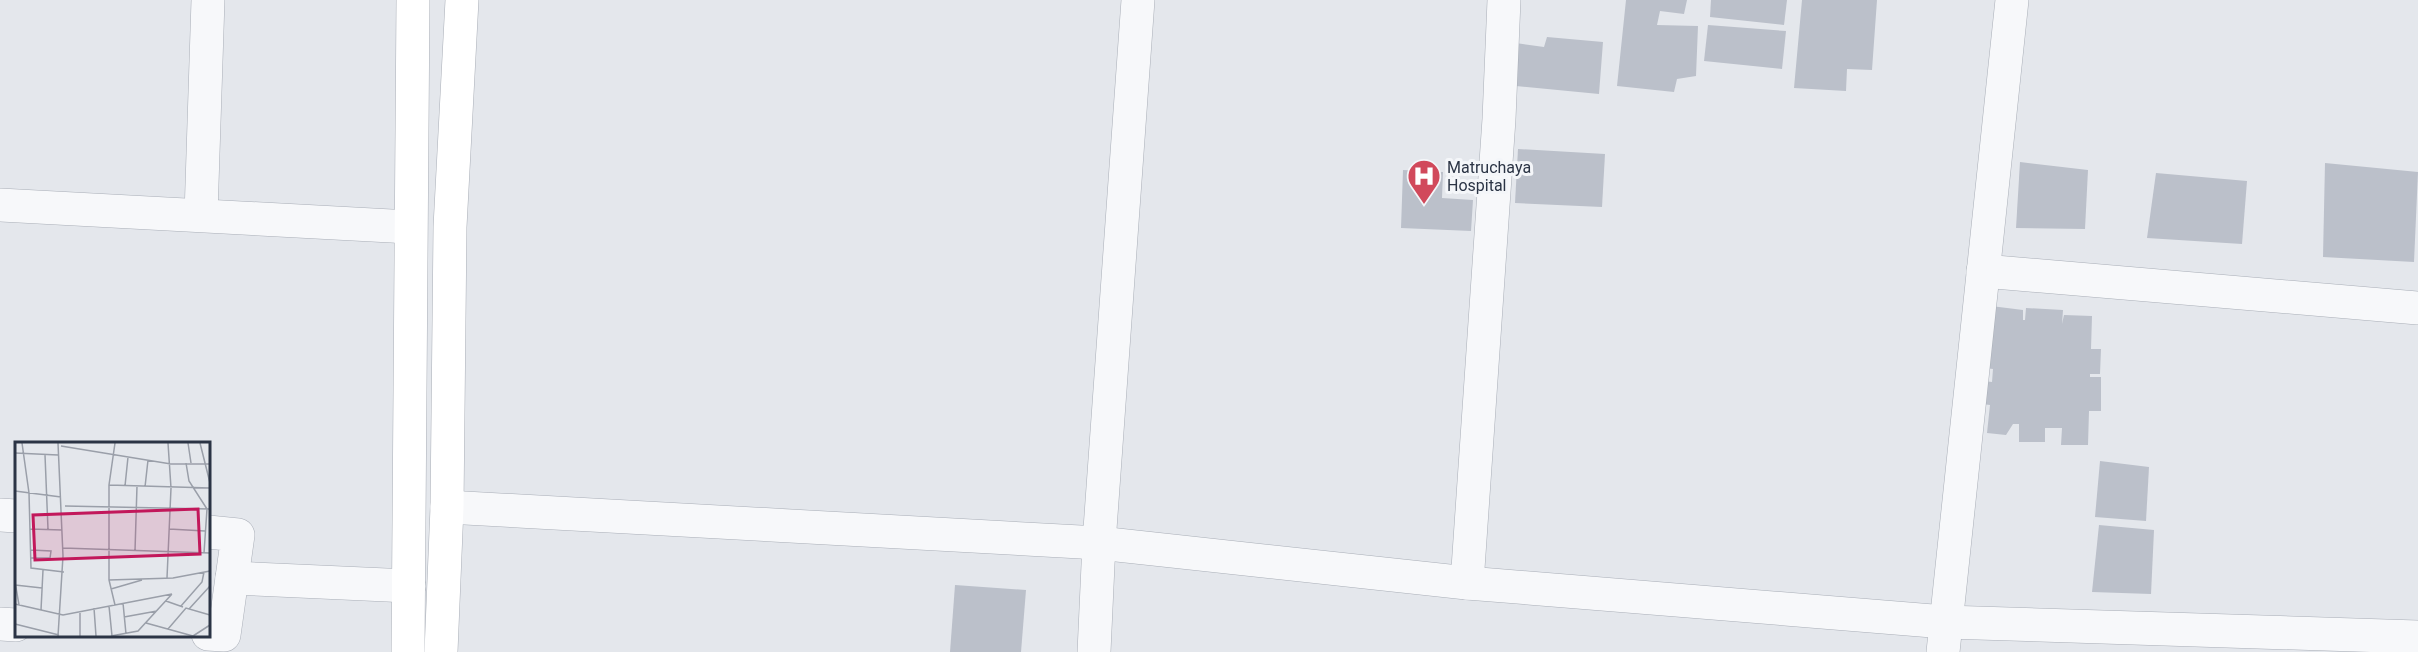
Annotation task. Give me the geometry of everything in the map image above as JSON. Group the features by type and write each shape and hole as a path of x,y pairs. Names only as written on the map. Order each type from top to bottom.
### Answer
{"main road":[{"path":"408,652 413,0"},
{"path":"441,652 447,507 450,227 462,0"}],"street":[{"path":"201,215 208,0"},
{"path":"1094,652 1099,543 1138,0"},
{"path":"1467,584 1498,131 1504,0"},
{"path":"1944,637 2012,0"},
{"path":"0,206 410,227"},
{"path":"1983,271 2418,308"},
{"path":"447,507 1099,543 1944,637 2418,637"},
{"path":"0,515 15,516"},
{"path":"210,532 238,535 224,635 210,634"},
{"path":"232,578 409,586"},
{"path":"0,624 15,625"}],"building":[{"path":"1626,0 1687,0 1684,14 1660,11 1657,25 1698,26 1696,76 1677,79 1674,92 1617,86"},
{"path":"1711,0 1787,0 1784,25 1710,17"},
{"path":"1802,0 1877,0 1872,70 1847,69 1846,91 1794,88"},
{"path":"1708,25 1786,31 1782,69 1704,61"},
{"path":"1547,37 1603,42 1599,94 1516,86 1516,43 1544,47"},
{"path":"1518,149 1605,154 1602,207 1515,203"},
{"path":"2020,162 2088,170 2085,229 2016,228"},
{"path":"2325,163 2418,172 2414,262 2323,257"},
{"path":"1403,170 1443,172 1442,198 1473,200 1471,231 1401,228"},
{"path":"2156,173 2247,181 2242,244 2147,238"},
{"path":"1991,306 2023,310 2023,320 2025,320 2026,308 2063,310 2062,324 2064,315 2092,316 2091,349 2101,349 2100,374 2090,374 2090,377 2101,377 2101,411 2089,411 2088,445 2061,445 2062,428 2045,428 2045,442 2019,442 2019,424 2013,424 2006,435 1987,433 1990,405 1982,404 1984,381 1992,382 1993,369 1976,367"},
{"path":"2100,461 2149,467 2146,521 2095,517"},
{"path":"2099,525 2154,530 2151,594 2092,592"},
{"path":"955,585 1026,590 1021,652 950,652"}],"place":[{"name":"Matruchaya Hospital","path":"1424,205"}]}
